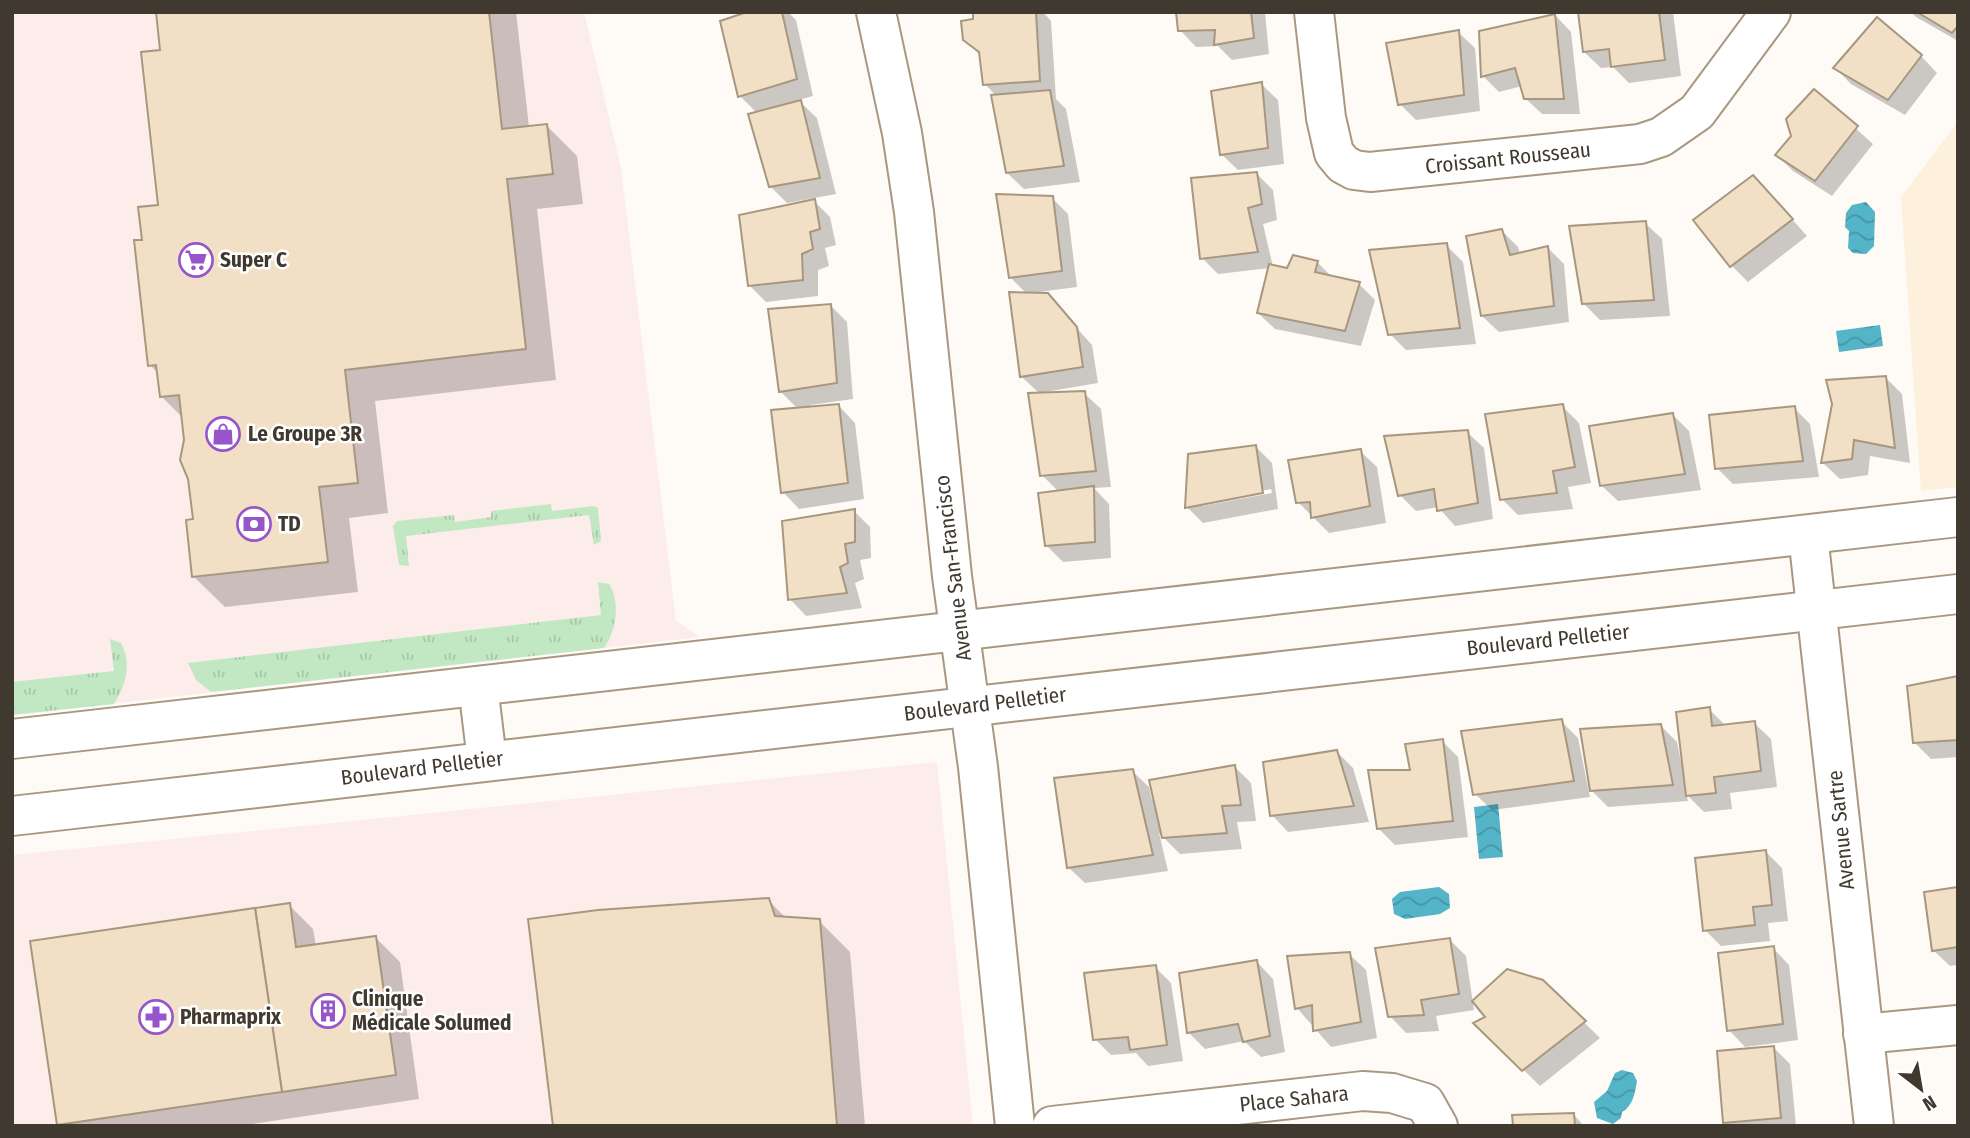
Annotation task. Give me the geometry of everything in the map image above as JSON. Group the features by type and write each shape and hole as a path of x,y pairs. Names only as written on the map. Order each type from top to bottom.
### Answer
{"street":[{"name":"Avenue San-Francisco","path":"876,12 912,200 1015,1126"},
{"name":"Croissant Rousseau","path":"1314,12 1326,118 1334,153 1354,170 1370,172 1640,144 1661,137 1697,112 1771,12"},
{"path":"12,739 1958,517"},
{"name":"Avenue Sartre","path":"1808,535 1874,1126"},
{"name":"Boulevard Pelletier","path":"12,816 1958,594"},
{"path":"478,686 487,760"},
{"path":"1863,1034 1958,1025"},
{"name":"Place Sahara","path":"1052,1126 1363,1091 1392,1093 1425,1103 1438,1126"}],"shaded area":[{"path":"12,12 584,12 621,168 676,621 700,637 12,715"},
{"path":"1958,122 1958,487 1921,491 1901,197"},
{"path":"937,762 973,1126 12,1126 12,855"}],"green space":[{"path":"551,504 552,511 594,506 598,508 601,541 594,545 589,515 406,536 409,566 399,565 393,526 397,521 454,515 455,522 491,517 491,511"},
{"path":"598,582 609,584 616,608 614,625 604,648 211,692 196,680 188,663 601,615"},
{"path":"110,639 121,643 127,667 122,689 114,704 12,715 12,682 114,671"}],"water":[{"path":"1866,202 1875,212 1874,246 1866,254 1853,253 1848,248 1846,213 1852,205"},
{"path":"1880,325 1883,346 1839,352 1836,331"},
{"path":"1498,804 1503,857 1479,859 1474,807"},
{"path":"1439,887 1449,894 1450,908 1440,914 1405,919 1394,914 1392,899 1400,892"},
{"path":"1622,1070 1633,1073 1637,1081 1631,1103 1622,1112 1621,1118 1613,1124 1597,1118 1594,1102 1607,1091 1615,1073"}],"building":[{"path":"156,12 489,12 502,129 547,124 553,174 507,179 526,349 345,370 358,483 319,487 328,562 192,577 186,520 193,519 188,479 180,460 184,440 179,395 160,397 156,365 148,366 134,240 142,240 138,207 158,205 141,52 160,50"},
{"path":"747,12 782,12 797,79 738,97 720,21"},
{"path":"973,12 1036,12 1040,81 983,85 979,52 963,40 961,21 973,19"},
{"path":"1176,12 1251,12 1254,38 1214,45 1215,30 1178,31"},
{"path":"1578,12 1659,12 1665,60 1611,67 1609,49 1583,52"},
{"path":"1917,12 1958,12 1958,26 1952,33"},
{"path":"1555,14 1564,99 1524,99 1515,68 1481,77 1479,31"},
{"path":"1877,17 1922,55 1888,100 1833,68"},
{"path":"1459,30 1464,95 1398,105 1386,43"},
{"path":"1262,82 1268,148 1220,155 1211,91"},
{"path":"1814,89 1858,126 1815,181 1775,155 1791,136 1786,119"},
{"path":"1050,90 1064,166 1006,173 991,95"},
{"path":"801,100 820,178 769,187 748,114"},
{"path":"1257,172 1262,204 1248,208 1258,252 1200,259 1191,178"},
{"path":"1753,175 1793,219 1730,267 1693,220"},
{"path":"996,194 1053,196 1062,271 1009,278"},
{"path":"815,199 820,229 810,232 813,249 802,254 803,280 748,286 739,215"},
{"path":"1646,221 1654,300 1582,304 1569,226"},
{"path":"1502,229 1510,255 1548,246 1554,306 1481,316 1466,236"},
{"path":"1447,243 1460,328 1388,335 1369,250"},
{"path":"1293,255 1318,261 1315,272 1360,282 1345,331 1257,313 1269,264 1287,268"},
{"path":"1009,292 1048,293 1077,327 1083,367 1020,377"},
{"path":"831,304 837,383 779,392 768,309"},
{"path":"1886,376 1895,448 1854,440 1852,459 1821,463 1832,404 1826,380"},
{"path":"1085,391 1096,471 1040,476 1028,393"},
{"path":"839,404 848,483 781,493 771,410"},
{"path":"1563,404 1575,467 1553,471 1557,493 1500,500 1485,414"},
{"path":"1795,406 1803,461 1715,469 1709,415"},
{"path":"1673,413 1685,474 1600,486 1589,426"},
{"path":"1468,430 1478,503 1437,511 1434,489 1398,496 1384,436"},
{"path":"1256,445 1263,493 1185,508 1188,454"},
{"path":"1361,449 1370,506 1311,518 1310,502 1296,503 1288,460"},
{"path":"1094,486 1095,542 1045,546 1038,493"},
{"path":"855,509 855,542 845,544 848,563 840,567 847,593 788,600 782,521"},
{"path":"1958,676 1958,740 1913,743 1907,686"},
{"path":"1710,707 1712,726 1755,721 1761,771 1714,777 1716,793 1686,796 1676,712"},
{"path":"1562,719 1574,781 1473,795 1461,731"},
{"path":"1661,724 1673,785 1590,791 1580,729"},
{"path":"1443,739 1453,821 1377,829 1368,770 1410,770 1405,744"},
{"path":"1337,750 1354,806 1270,816 1263,762"},
{"path":"1235,765 1241,805 1222,806 1227,833 1162,838 1149,780"},
{"path":"1133,769 1153,855 1067,868 1054,778"},
{"path":"1766,850 1772,905 1753,907 1755,925 1703,931 1695,858"},
{"path":"1958,887 1958,947 1932,951 1924,892"},
{"path":"769,898 775,916 820,919 837,1126 553,1126 528,919 598,910"},
{"name":"Clinique Médicale Solumed","path":"290,903 296,947 376,936 396,1075 282,1092 255,908"},
{"name":"Pharmaprix","path":"255,908 282,1092 57,1125 30,941"},
{"path":"1450,938 1459,994 1421,1000 1424,1015 1388,1017 1375,948"},
{"path":"1774,946 1783,1024 1727,1031 1718,953"},
{"path":"1350,952 1361,1022 1313,1031 1312,1005 1295,1009 1287,956"},
{"path":"1257,960 1270,1036 1243,1042 1238,1024 1187,1033 1179,973"},
{"path":"1156,965 1167,1045 1130,1050 1128,1037 1093,1040 1084,973"},
{"path":"1507,969 1543,980 1586,1021 1522,1071 1473,1023 1485,1017 1472,1001"},
{"path":"1774,1046 1781,1118 1723,1123 1717,1051"},
{"path":"1574,1113 1575,1126 1513,1126 1512,1115"}],"place":[{"name":"Super C","path":"196,260"},
{"name":"Le Groupe 3R","path":"223,434"},
{"name":"TD","path":"254,524"},
{"name":"Clinique Médicale Solumed","path":"328,1011"},
{"name":"Pharmaprix","path":"156,1017"}]}
